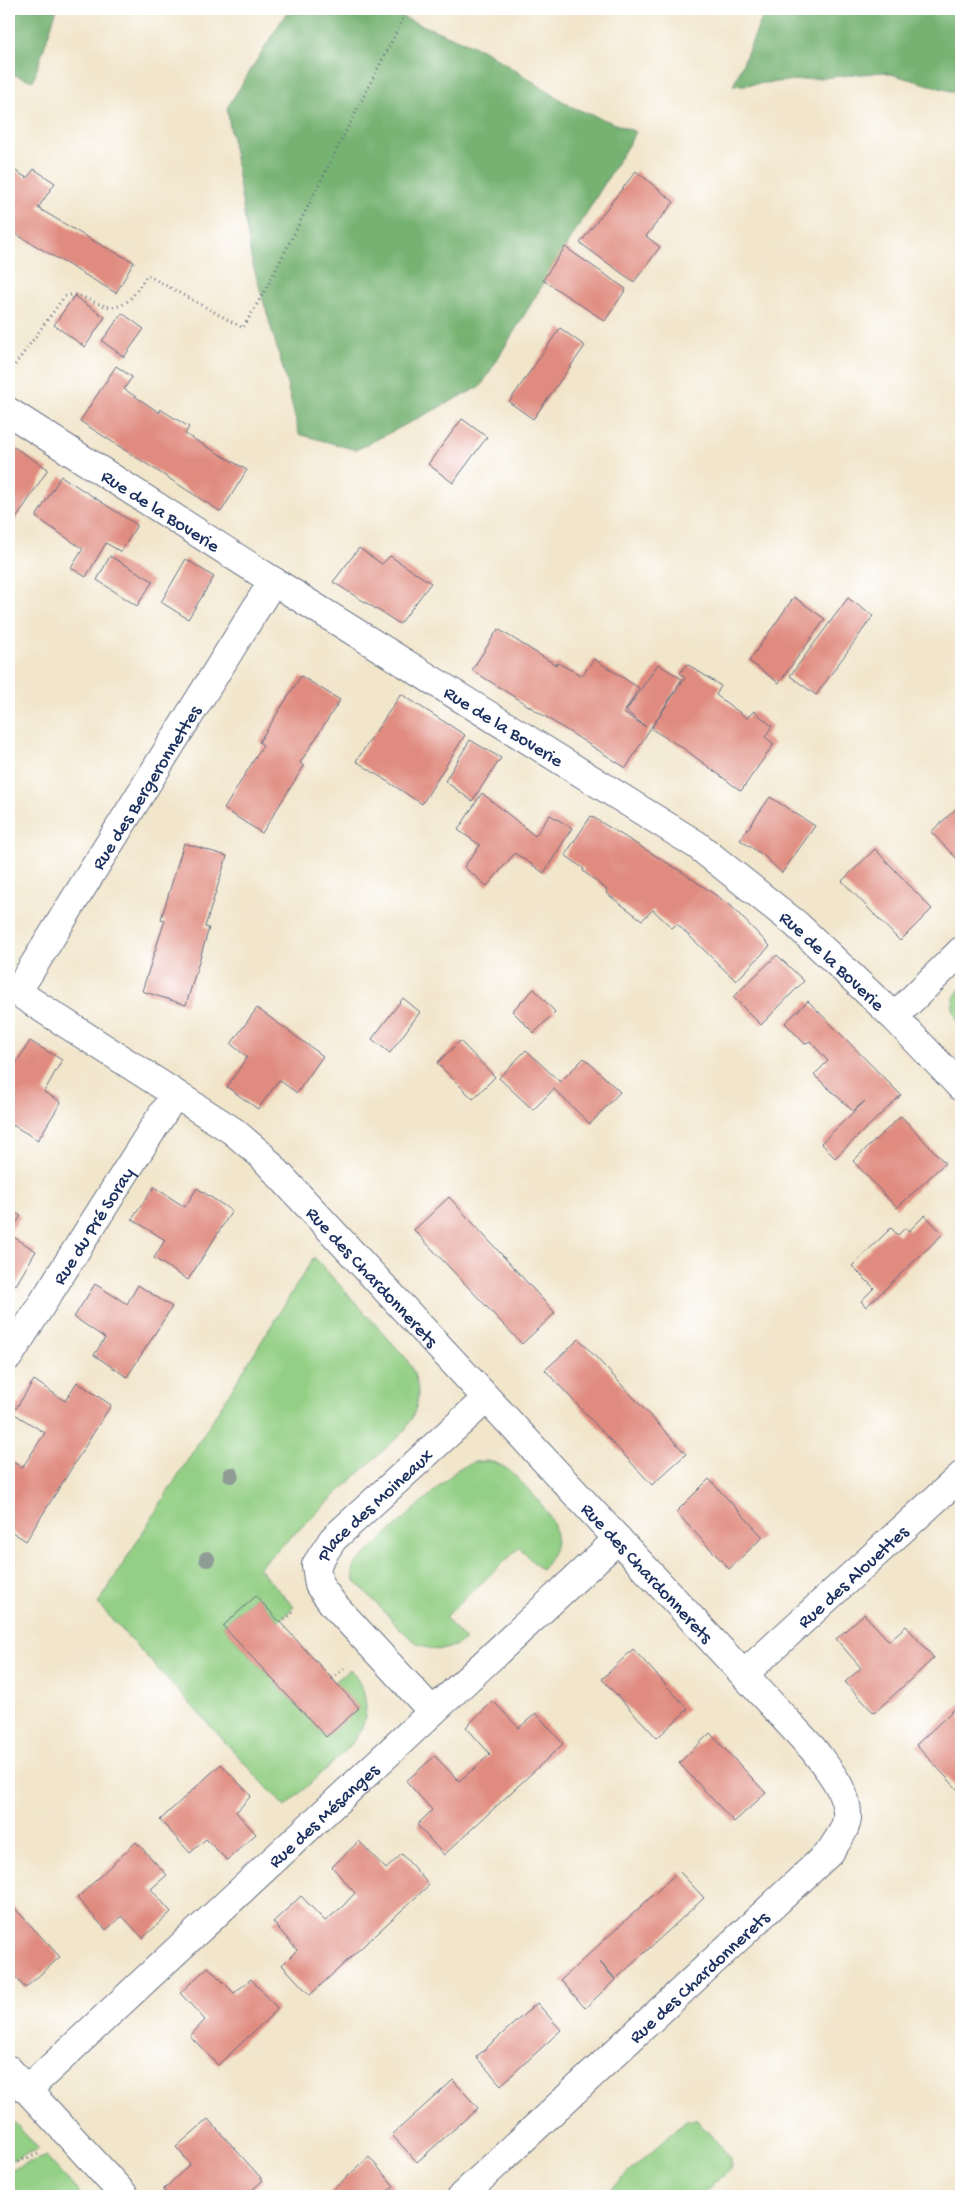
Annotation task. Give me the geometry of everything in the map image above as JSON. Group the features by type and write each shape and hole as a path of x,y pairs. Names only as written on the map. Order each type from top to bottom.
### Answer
{"street":[{"name":"Rue de la Boverie","path":"9,412 273,581 697,845 796,924 894,1017 961,1087"},
{"name":"Rue des Bergeronnettes","path":"13,990 273,581"},
{"path":"894,1017 961,950"},
{"name":"Rue des Chardonnerets","path":"13,990 233,1132 260,1154 813,1749 831,1773 843,1795 847,1818 842,1834 830,1852 462,2196"},
{"name":"Rue du Pré Soray","path":"9,1356 175,1094"},
{"name":"Place des Moineaux","path":"432,1711 332,1604 319,1585 316,1565 333,1539 486,1398"},
{"name":"Rue des Alouettes","path":"744,1674 961,1476"},
{"name":"Rue des Mésanges","path":"27,2090 618,1539"},
{"path":"9,2070 125,2196"}],"path":[{"path":"9,373 64,297 74,294 103,305 118,306 127,301 147,275 243,328 267,287 408,9"},
{"path":"281,1624 302,1605"},
{"path":"332,1679 352,1660"},
{"path":"9,2165 49,2150"},
{"path":"9,2185 16,2196"}],"green space":[{"path":"9,9 57,9 33,81 9,73"},
{"path":"297,9 382,9 484,50 572,107 636,132 481,386 356,450 299,434 285,376 251,258 227,108 285,15"},
{"path":"766,9 961,9 961,94 884,72 733,86"},
{"path":"961,988 961,1028 956,1017 953,1002"},
{"path":"314,1257 406,1358 415,1377 418,1394 415,1411 405,1430 258,1568 294,1607 279,1621 256,1596 223,1626 326,1737 359,1708 335,1682 350,1669 362,1689 366,1709 365,1719 356,1738 348,1748 285,1807 98,1604"},
{"path":"474,1462 494,1462 509,1471 543,1507 550,1516 554,1526 556,1536 555,1547 541,1570 519,1548 445,1617 465,1640 443,1649 424,1647 407,1635 356,1582 353,1575 354,1568 356,1563 458,1469"},
{"path":"9,2117 39,2149 9,2161"},
{"path":"686,2120 697,2120 731,2158 731,2168 701,2196 605,2196 606,2193"},
{"path":"46,2156 82,2196 20,2196 9,2179 9,2170"}],"building":[{"path":"9,167 27,178 34,169 55,183 38,208 90,239 134,262 116,293 9,230"},
{"path":"636,171 674,202 646,236 660,247 634,282 580,243"},
{"path":"565,247 626,289 605,321 543,280"},
{"path":"74,296 105,317 85,347 54,325"},
{"path":"122,313 144,329 124,357 102,341"},
{"path":"560,328 585,346 533,419 509,402"},
{"path":"116,366 132,377 124,389 160,413 160,409 189,427 185,434 247,470 221,512 80,421"},
{"path":"462,419 487,437 453,483 428,464"},
{"path":"9,444 48,469 9,530"},
{"path":"61,476 137,525 121,552 106,543 86,577 71,568 83,549 36,517"},
{"path":"359,548 382,564 390,556 431,583 400,624 333,582"},
{"path":"110,556 153,581 137,606 97,580"},
{"path":"186,559 214,577 188,619 161,602"},
{"path":"794,597 825,619 779,683 749,661"},
{"path":"848,598 873,616 816,695 790,676"},
{"path":"498,629 556,665 558,663 582,676 594,659 639,688 624,713 646,727 626,711 658,664 682,679 654,724 685,678 680,673 687,664 721,686 716,695 747,718 754,711 772,726 765,737 774,744 741,791 683,748 653,730 653,724 626,768 472,670"},
{"path":"301,676 340,700 300,763 304,766 262,833 224,809 263,745 259,742"},
{"path":"401,694 465,735 422,804 356,761"},
{"path":"470,740 501,758 472,801 445,781"},
{"path":"482,793 535,836 550,815 572,828 544,873 515,853 487,886 464,867 480,845 458,830"},
{"path":"770,797 815,826 782,873 763,855 740,840"},
{"path":"961,804 961,863 931,832"},
{"path":"591,816 682,872 730,905 770,946 736,981 677,924 672,928 653,910 642,920 606,893 607,890 565,855"},
{"path":"184,843 227,856 205,927 209,928 186,1005 142,991 165,920 161,919"},
{"path":"875,849 932,909 900,941 842,881"},
{"path":"777,955 804,981 761,1025 733,997"},
{"path":"534,989 555,1012 534,1033 512,1011"},
{"path":"403,998 420,1012 390,1053 372,1039"},
{"path":"808,1001 901,1095 835,1158 821,1143 865,1101 853,1111 814,1075 828,1061 810,1041 805,1044 785,1023"},
{"path":"257,1008 323,1056 297,1093 279,1080 258,1109 227,1087 247,1057 231,1044"},
{"path":"30,1041 62,1060 44,1092 61,1102 38,1140 9,1123 9,1070 11,1071"},
{"path":"460,1041 495,1077 473,1099 437,1063"},
{"path":"526,1050 560,1082 584,1058 620,1092 590,1124 554,1089 533,1110 499,1078"},
{"path":"901,1116 945,1163 897,1208 853,1161"},
{"path":"154,1187 185,1207 197,1188 232,1211 188,1280 154,1258 165,1240 132,1219"},
{"path":"449,1197 555,1313 522,1344 414,1230"},
{"path":"9,1208 21,1216 9,1234"},
{"path":"925,1215 943,1234 866,1307 861,1301 874,1288 852,1266 891,1228 898,1235 905,1228 909,1231"},
{"path":"9,1234 36,1251 16,1285 9,1281"},
{"path":"95,1284 127,1304 138,1285 172,1307 127,1377 94,1355 105,1338 74,1317"},
{"path":"579,1339 686,1454 652,1485 545,1370"},
{"path":"34,1380 65,1401 77,1382 111,1405 26,1541 9,1530 9,1459 22,1468 45,1433 13,1413"},
{"path":"709,1479 763,1537 729,1569 676,1512"},
{"path":"256,1596 359,1708 326,1737 223,1626"},
{"path":"864,1614 889,1641 906,1626 934,1658 874,1713 845,1682 861,1668 836,1639"},
{"path":"633,1649 688,1709 657,1738 602,1679"},
{"path":"493,1701 519,1728 536,1713 563,1744 444,1855 417,1825 432,1810 406,1781 435,1756 459,1781 475,1768 490,1754 466,1727"},
{"path":"961,1703 961,1793 916,1745"},
{"path":"710,1733 766,1793 734,1822 679,1763"},
{"path":"221,1764 251,1796 236,1812 256,1834 227,1860 206,1839 190,1853 160,1820"},
{"path":"359,1841 386,1869 402,1854 429,1885 310,1995 282,1965 297,1950 273,1922 301,1896 325,1921 341,1908 355,1893 332,1867"},
{"path":"136,1842 167,1875 151,1889 171,1912 143,1938 122,1916 106,1930 77,1898"},
{"path":"679,1871 704,1898 616,1979 599,1961 615,1980 585,2008 561,1980"},
{"path":"9,1902 60,1957 25,1988 12,1973 9,1976"},
{"path":"208,1967 234,1993 251,1979 278,2009 218,2065 190,2036 205,2020 180,1993"},
{"path":"537,2003 561,2030 501,2085 476,2057"},
{"path":"453,2080 478,2108 417,2162 392,2135"},
{"path":"208,2119 263,2180 246,2196 221,2196 217,2192 213,2196 170,2196 163,2190 190,2164 176,2147"},
{"path":"369,2157 394,2186 382,2196 326,2196"}]}
